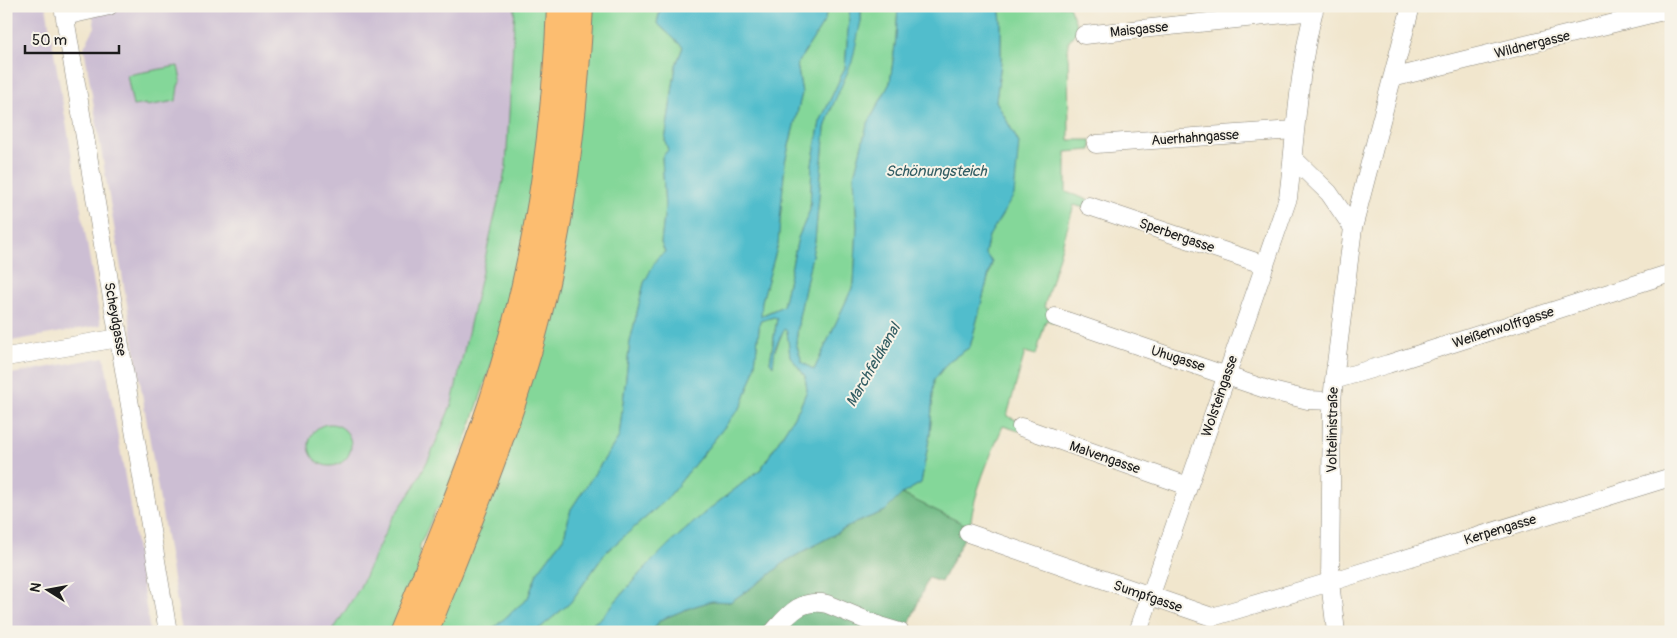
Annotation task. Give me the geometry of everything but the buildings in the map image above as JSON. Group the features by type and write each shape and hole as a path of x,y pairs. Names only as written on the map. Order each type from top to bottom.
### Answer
{"highway":[{"path":"403,632 480,437 517,318 540,213 550,146 558,65 560,6"},
{"path":"425,632 489,469 517,388 538,316 566,173 575,86 580,6"}],"street":[{"path":"64,11 109,6"},
{"name":"Voltelinistraße","path":"1336,632 1330,582 1332,401 1334,380 1353,228 1411,6"},
{"path":"1314,9 1294,130 1293,158 1329,193 1353,228"},
{"name":"Maisgasse","path":"1084,35 1314,9"},
{"name":"Wildnergasse","path":"1392,78 1671,9"},
{"name":"Scheydgasse","path":"64,11 168,632"},
{"name":"Auerhahngasse","path":"1096,144 1294,130"},
{"name":"Wolsteingasse","path":"1138,632 1288,198 1293,158"},
{"name":"Sperbergasse","path":"1089,206 1265,265"},
{"name":"Weißenwolffgasse","path":"1334,380 1671,273"},
{"name":"Uhugasse","path":"1055,317 1227,374 1268,390 1308,400 1332,401"},
{"path":"6,357 120,338"},
{"name":"Malvengasse","path":"1022,428 1188,486"},
{"name":"Kerpengasse","path":"1330,582 1671,477"},
{"name":"Sumpfgasse","path":"968,533 1212,617 1330,582"},
{"path":"773,632 797,608 808,603 819,602 880,626 899,631"}],"shaded area":[{"path":"6,6 46,6 101,325 6,342"},
{"path":"91,6 515,6 506,167 452,403 431,454 414,487 390,522 359,589 332,632 182,632 84,47 95,27"},
{"path":"104,357 150,632 6,632 6,375"}],"green space":[{"path":"515,6 552,6 545,116 511,307 444,504 436,510 420,545 418,572 393,632 332,632 359,589 390,522 414,487 431,454 452,403 506,167"},
{"path":"589,6 661,6 657,23 683,47 676,65 665,141 668,150 662,157 665,208 661,243 665,252 644,283 630,342 619,437 571,509 564,537 537,573 528,598 489,632 436,632"},
{"path":"827,6 850,6 845,68 820,122 812,164 810,210 798,238 783,306 760,316 762,301 778,244 785,162 802,93 797,64 825,20"},
{"path":"861,6 898,6 896,38 890,83 867,125 854,176 857,226 854,284 814,370 802,362 796,343 799,317 815,241 825,128 861,21"},
{"path":"999,6 1069,6 1078,29 1068,42 1069,140 1091,140 1091,150 1066,152 1066,192 1091,201 1088,209 1074,205 1044,307 1060,314 1057,323 1046,320 1036,355 1025,352 1007,416 1023,423 1019,431 1003,426 987,463 975,501 970,527 902,494 921,483 930,434 934,380 949,361 970,347 992,263 985,253 989,236 999,218 1019,143 996,101 1001,62"},
{"path":"178,66 181,80 178,86 176,101 146,106 146,104 133,106 127,75"},
{"path":"774,317 777,318 770,362 784,329 787,331 790,356 805,376 807,390 800,407 761,469 708,510 668,545 641,572 601,618 581,632 533,632 570,603 606,552 666,500 742,405 754,372 760,321"},
{"path":"330,424 345,430 351,445 345,460 330,466 315,460 309,445 315,430"},
{"path":"902,494 970,527 941,582 928,578 906,632 652,632 660,620 692,607 712,601 730,602 767,577 786,561 855,523 885,511"}],"water":[{"name":"Schönungsteich","path":"661,6 827,6 825,20 797,64 802,93 785,162 778,244 762,301 761,316 783,306 798,238 810,210 812,164 820,122 845,68 850,6 861,6 861,21 852,62 825,128 815,241 799,317 796,343 802,362 814,370 854,284 857,226 854,176 867,125 890,83 898,6 999,6 1001,62 996,101 1019,143 1014,195 989,236 985,253 992,262 970,347 949,361 934,380 930,434 921,483 902,494 885,511 855,523 786,561 767,577 730,602 712,601 692,607 660,620 652,632 581,632 601,618 641,572 668,545 708,510 761,469 800,407 807,390 805,376 790,356 787,331 784,329 775,348 773,366 770,362 777,319 774,317 760,321 754,372 742,405 666,500 606,552 570,603 540,628 533,632 489,632 528,598 537,573 564,537 571,509 619,437 630,342 644,283 657,258 665,252 661,243 665,208 662,157 668,150 665,141 676,65 683,47 657,23"}],"water label":[{"name":"Marchfeldkanal","path":"873,365"}]}
